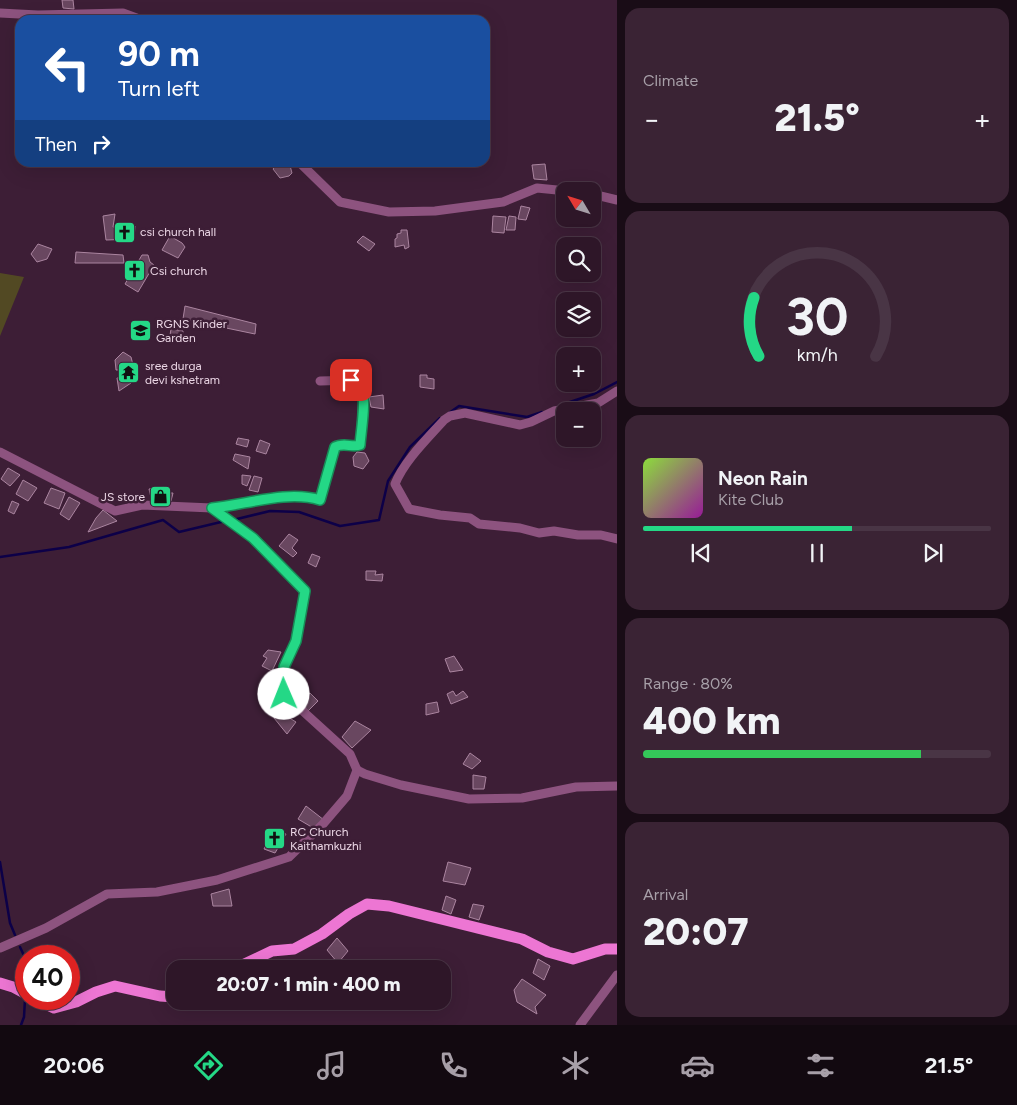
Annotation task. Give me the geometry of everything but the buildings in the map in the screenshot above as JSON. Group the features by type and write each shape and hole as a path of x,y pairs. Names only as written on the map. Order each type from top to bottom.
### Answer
{"main road":[{"path":"253,960 272,951 294,949 322,934 349,914 367,904 389,906 522,939 548,952 572,959 605,949 617,949"},
{"path":"0,983 15,988"},
{"path":"80,1000 115,986 166,996"}],"street":[{"path":"0,13 38,15 123,13 128,15"},
{"path":"304,167 340,202 389,212 435,211 499,202 537,188 556,190"},
{"path":"601,196 617,200"},
{"path":"0,452 116,511 142,505 232,507 270,498 295,497 320,500 335,447 340,445 360,445 363,395 357,380 320,381"},
{"path":"617,391 598,403 554,411 520,425 465,413 450,416 444,420 398,474 395,484 409,509 440,516 470,518 480,524 520,528 539,534 554,531 578,535 601,535 617,539"},
{"path":"212,508 253,538 305,591 296,641 284,667 284,694 350,754 357,770 401,786 470,799 522,798 576,787 617,786"},
{"path":"0,948 46,928 107,894 158,892 217,880 289,857 323,824 347,796 357,770"},
{"path":"580,1025 617,975"}],"shaded area":[{"path":"0,273 24,277 0,336"}],"waterway":[{"path":"570,402 594,394 617,382"},
{"path":"449,413 459,406 527,417 542,412"},
{"path":"237,519 270,511 299,512 340,526 379,520 388,481 410,447 440,418"},
{"path":"0,557 69,547 163,520 179,532 221,522"},
{"path":"0,862 10,923 15,935"},
{"path":"21,1025 24,1010"}],"place":[{"name":"csi church hall","path":"124,232"},
{"name":"Csi church","path":"134,271"},
{"name":"RGNS Kinder Garden","path":"140,331"},
{"name":"sree durga devi kshetram","path":"129,373"},
{"name":"JS store","path":"161,497"},
{"name":"RC Church Kaithamkuzhi","path":"274,839"}],"route":[{"path":"284,694 284,667 296,641 305,591 253,538 212,508 232,507 270,498 295,497 320,500 335,447 346,444 360,445 363,395 359,382 351,380"}]}
